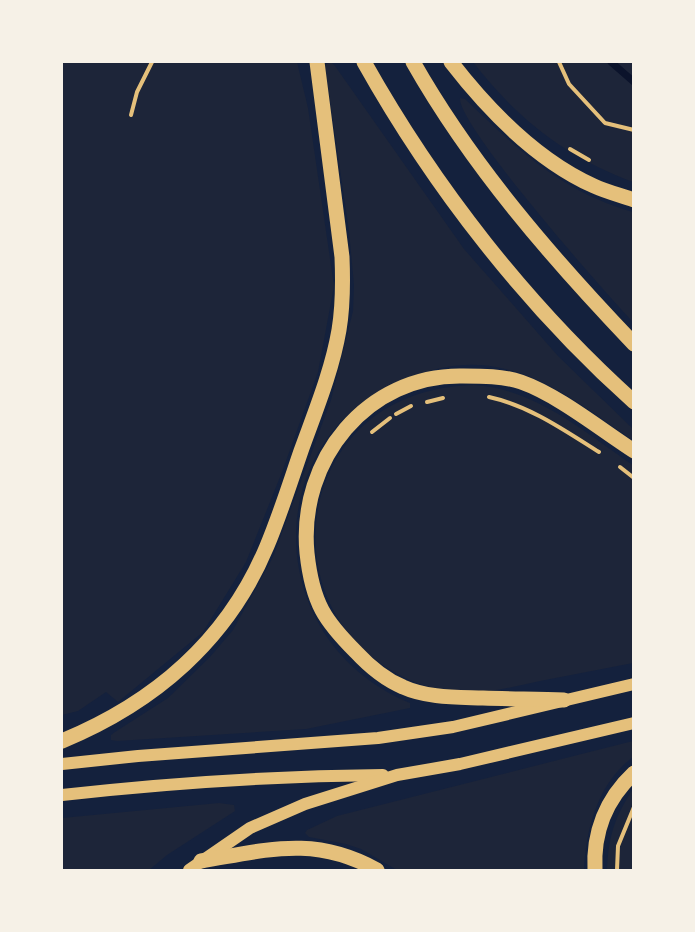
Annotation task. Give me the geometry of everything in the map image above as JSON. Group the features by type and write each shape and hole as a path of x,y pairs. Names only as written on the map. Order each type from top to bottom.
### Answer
{"main road":[{"path":"62,741 96,726 134,704 171,677 198,652 224,621 247,585 267,546 331,363 341,310 342,257 317,62"},
{"path":"364,62 432,170 479,235 544,312 606,378 633,402"},
{"path":"413,62 466,143 515,209 574,282 633,344"},
{"path":"451,62 508,127 551,161 593,186 633,200"},
{"path":"564,700 438,696 403,688 372,669 344,639 322,610 309,575 306,538 309,506 318,474 333,444 356,417 380,398 414,383 449,375 489,376 521,382 555,399 633,451"},
{"path":"62,764 378,738 453,727 633,684"},
{"path":"195,866 250,828 305,804 397,775 460,764 633,723"},
{"path":"595,870 597,832 609,804 633,773"},
{"path":"62,795 139,786 283,776 397,775"},
{"path":"195,866 282,848 325,849 356,859 377,870"}],"path":[{"path":"131,115 137,92 152,62"},
{"path":"559,62 569,84 605,123 633,130"},
{"path":"561,144 591,162"},
{"path":"485,396 509,401 533,411 608,458"},
{"path":"367,436 409,407 448,397"},
{"path":"617,464 633,478"},
{"path":"617,870 618,846 633,807"}],"shaded area":[{"path":"62,62 297,62 308,108 334,286 318,372 282,472 246,562 203,632 118,702 106,692 78,711 62,715"},
{"path":"331,62 464,249 558,356 633,429 633,438 631,439 550,386 533,378 496,367 456,366 426,372 364,401 326,439 304,485 296,535 303,585 324,632 360,673 410,703 410,708 306,729 111,740 111,735 115,732 168,698 210,657 233,630 273,557 331,400 353,311 354,285 349,231 325,65"},
{"path":"473,62 633,62 633,182 586,161 544,134 507,101"},
{"path":"460,98 465,99 503,135 562,181 584,193 633,212 633,322 507,174 482,141 466,114"},
{"path":"474,385 497,388 538,403 577,426 633,465 633,663 497,690 454,692 428,687 404,678 372,657 340,621 325,591 317,559 316,526 321,494 334,463 353,436 390,406 425,392"},
{"path":"633,741 633,757 611,780 596,807 588,838 584,870 397,870 361,849 309,837 305,833 337,816"},
{"path":"633,789 633,870 607,870 614,827 621,808"},
{"path":"219,803 234,805 235,811 167,855 149,870 62,870 62,818"}],"waterway":[{"path":"611,62 634,82"}]}
